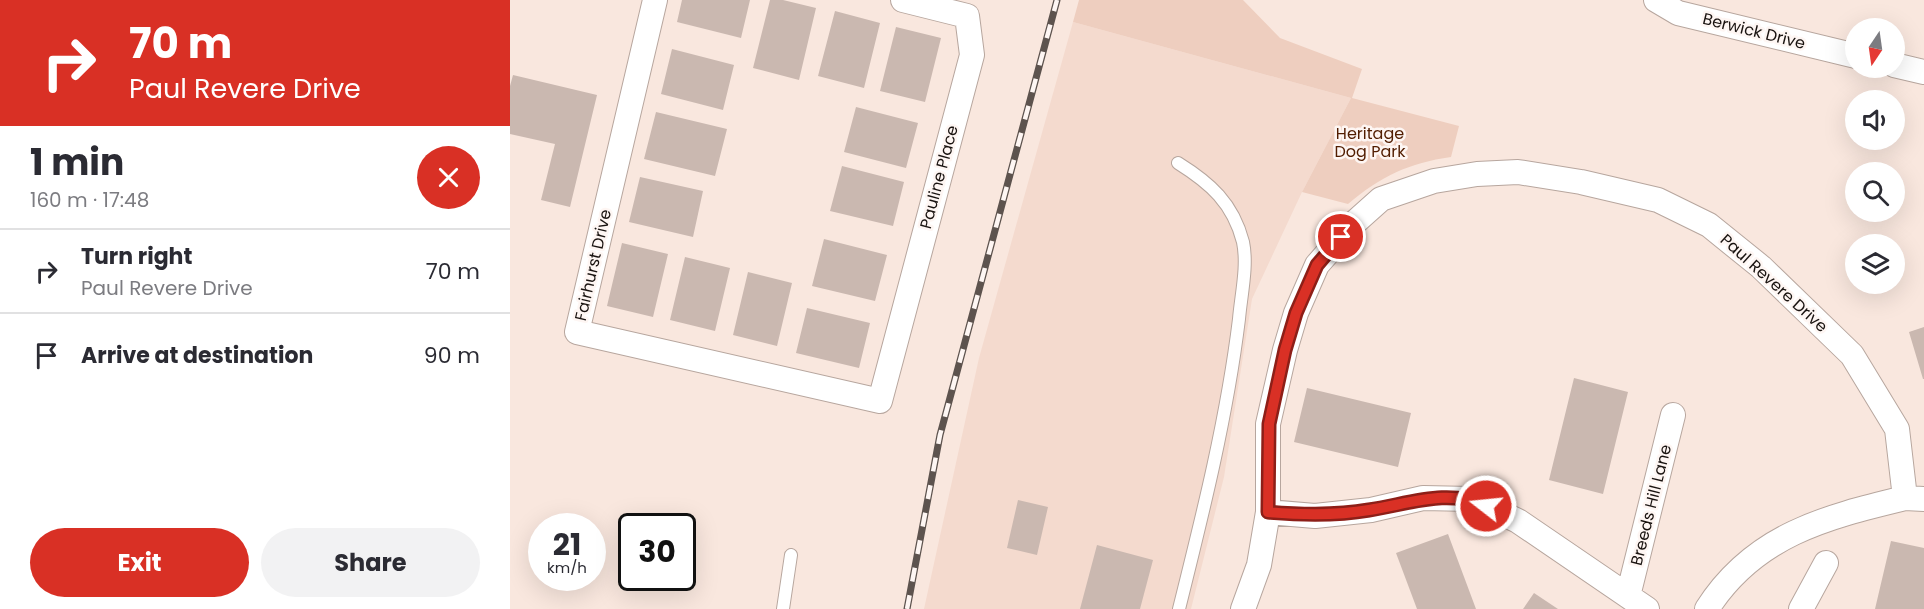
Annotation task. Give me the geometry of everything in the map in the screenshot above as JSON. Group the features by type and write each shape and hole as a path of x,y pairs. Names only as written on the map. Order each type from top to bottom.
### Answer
{"street":[{"name":"Fairhurst Drive","path":"655,0 577,332 880,401"},
{"name":"Pauline Place","path":"880,401 972,55 967,16 903,0"},
{"name":"Berwick Drive","path":"1656,0 1678,13 1845,53"},
{"path":"1905,68 1924,72"},
{"name":"Paul Revere Drive","path":"1244,609 1258,565 1268,512 1269,424 1285,350 1296,313 1317,265 1353,224 1381,199 1434,181 1478,174 1518,172 1581,182 1659,200 1709,225 1761,267 1852,355 1897,429 1914,498 1829,517 1773,543 1745,564 1707,609"},
{"name":"Breeds Hill Lane","path":"1637,602 1673,415"},
{"path":"1268,512 1315,516 1371,510 1423,498 1471,499 1518,521 1637,602"},
{"path":"1801,609 1826,563"}],"lane":[{"path":"1178,163 1210,184 1233,214 1243,243 1244,277 1218,445 1179,609"},
{"path":"783,609 791,555"}],"shaded area":[{"path":"1073,22 1351,98 1302,192 1252,299 1224,477 1191,609 924,609 979,358"}],"green space":[{"name":"Heritage Dog Park","path":"1079,0 1243,0 1280,38 1362,69 1352,98 1459,126 1451,157 1422,163 1396,172 1348,204 1302,192 1351,98 1073,22"}],"building":[{"path":"682,0 750,0 741,38 677,22"},
{"path":"770,0 783,0 816,8 799,80 753,68"},
{"path":"835,11 880,23 864,88 818,76"},
{"path":"896,27 941,38 925,102 880,91"},
{"path":"672,49 734,65 723,110 661,94"},
{"path":"513,75 597,95 570,207 541,200 555,144 510,134 510,86"},
{"path":"856,107 918,123 906,168 844,152"},
{"path":"656,112 727,129 715,176 644,159"},
{"path":"842,166 904,182 893,226 830,211"},
{"path":"640,177 703,191 693,237 629,222"},
{"path":"824,239 887,255 875,301 812,286"},
{"path":"622,243 668,254 653,317 607,306"},
{"path":"685,257 730,268 715,331 670,320"},
{"path":"748,272 792,283 777,346 733,335"},
{"path":"807,308 870,323 859,368 796,353"},
{"path":"1924,327 1924,379 1923,379 1909,332"},
{"path":"1574,378 1628,392 1603,494 1549,480"},
{"path":"1307,388 1411,413 1398,467 1294,442"},
{"path":"1018,500 1048,507 1037,555 1007,548"},
{"path":"1448,534 1476,609 1417,609 1396,553"},
{"path":"1891,541 1924,548 1924,609 1875,609"},
{"path":"1097,545 1153,560 1140,609 1080,609"},
{"path":"1534,593 1558,609 1523,609"}],"railway":[{"path":"907,609 940,435 1057,0"}],"route":[{"path":"1341,237 1317,265 1296,313 1285,350 1269,424 1268,512 1315,516 1371,510 1423,498 1471,499 1486,506"}]}
